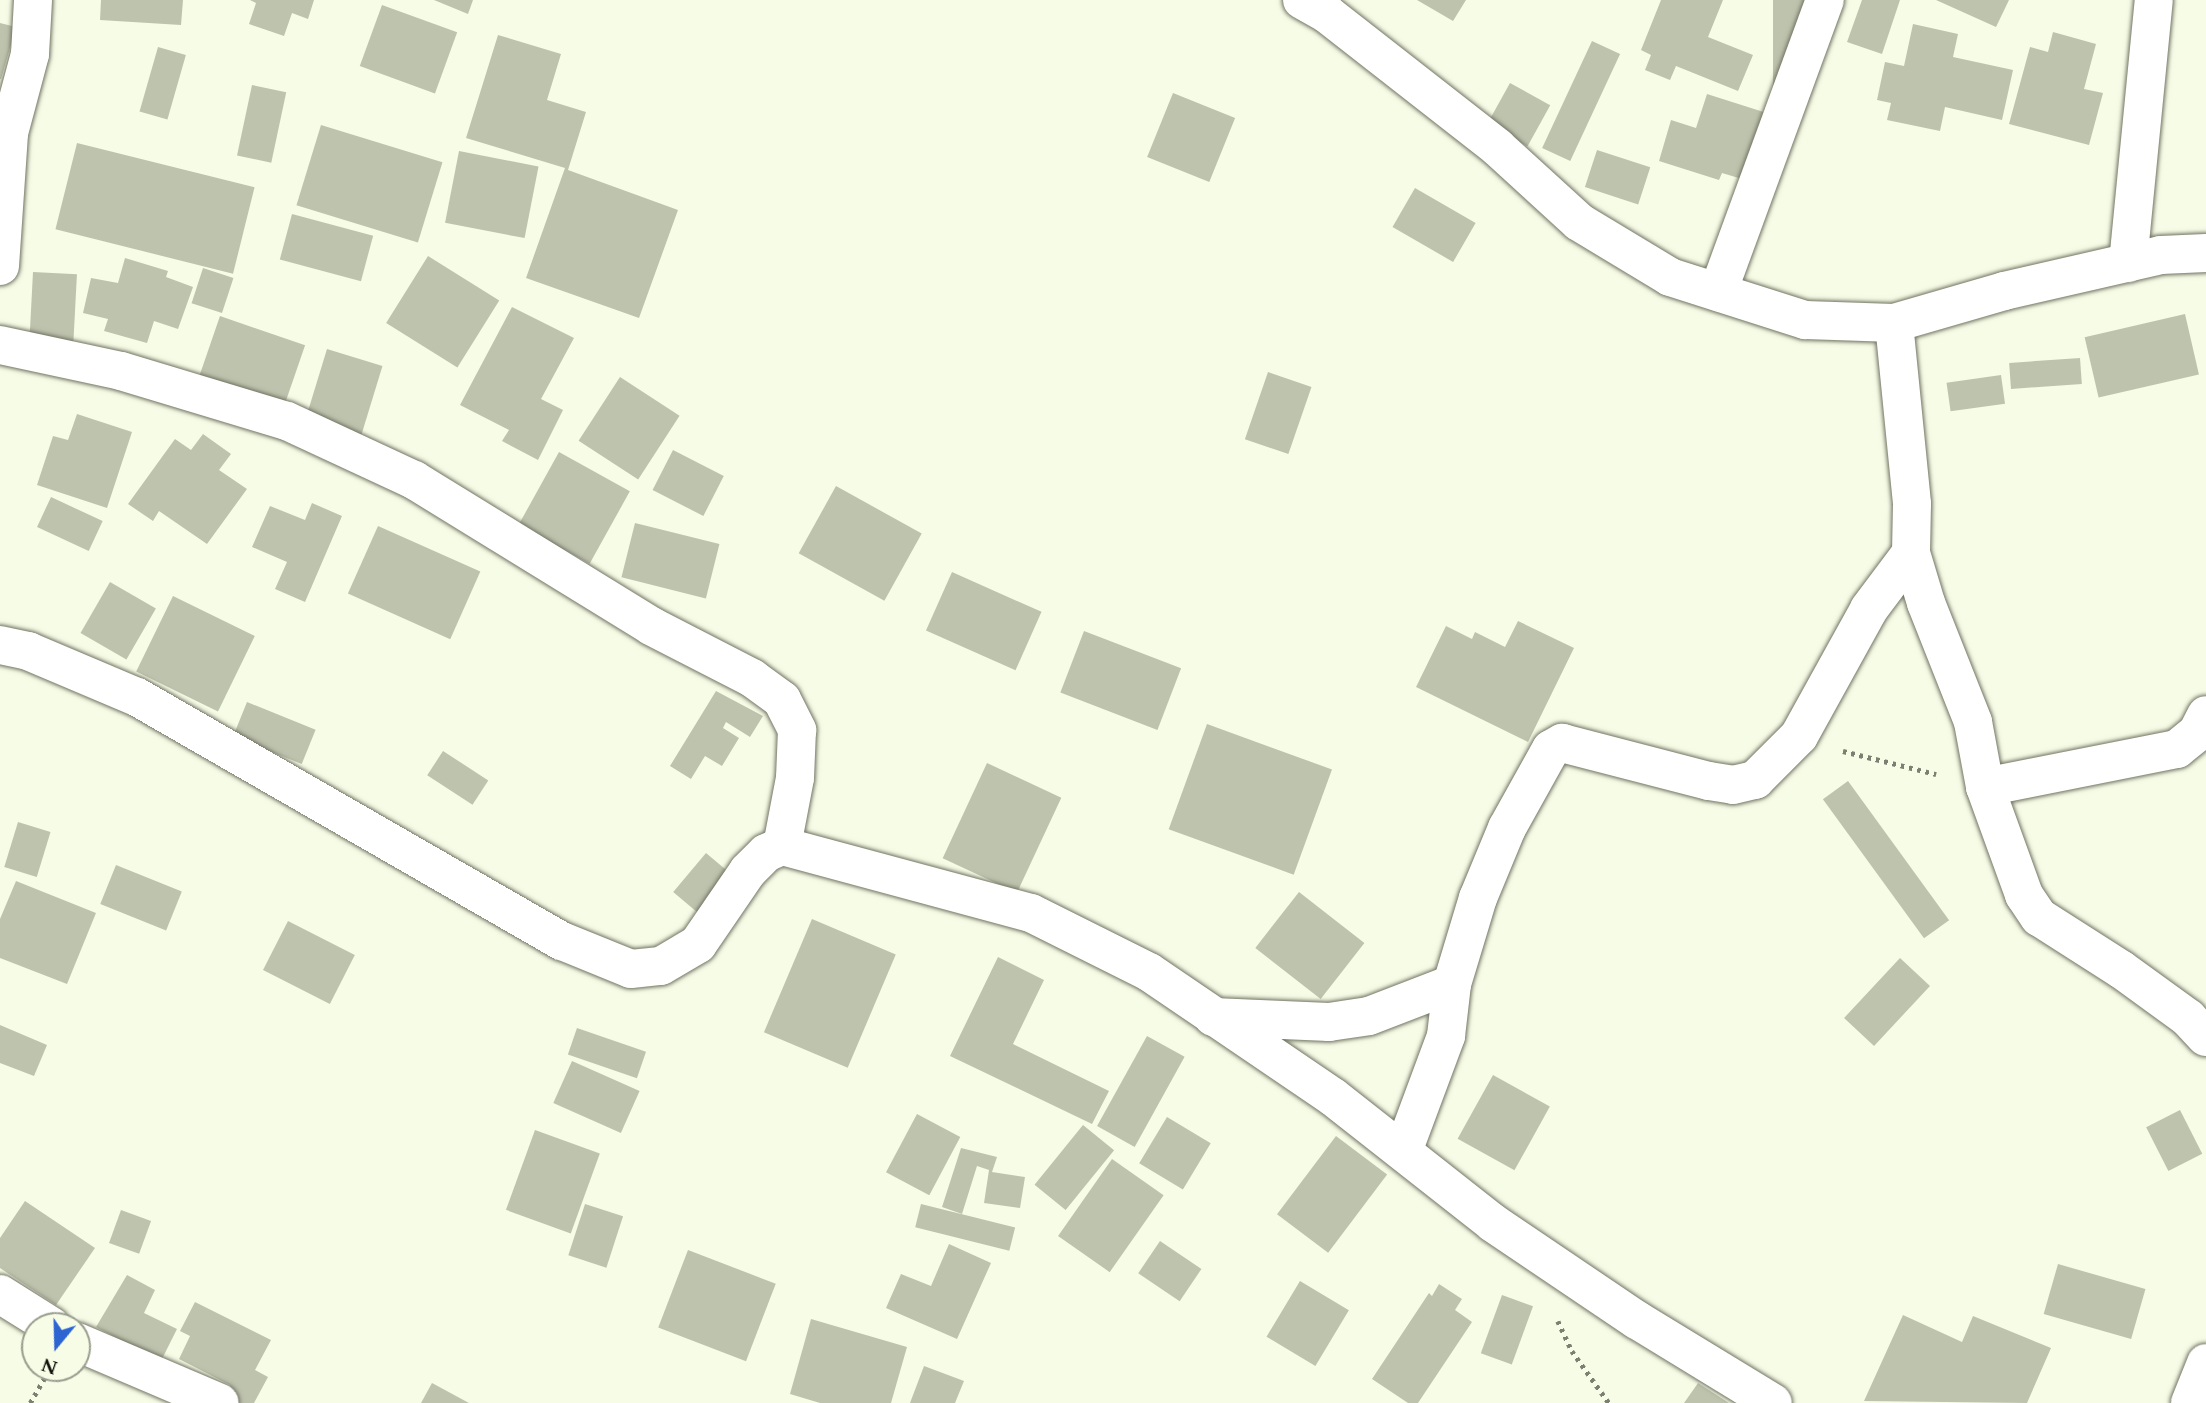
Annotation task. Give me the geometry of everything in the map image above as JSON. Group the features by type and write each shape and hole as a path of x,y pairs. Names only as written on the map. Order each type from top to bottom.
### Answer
{"street":[{"path":"0,265 9,133 30,54 33,0"},
{"path":"1301,0 1327,15 1497,147 1579,222 1670,277 1805,320 1894,323 2128,263 2206,253"},
{"path":"1718,292 1825,0"},
{"path":"2128,263 2154,0"},
{"path":"1894,323 1912,504 1911,553 1926,603 1973,722 1985,787 2012,865 2039,917 2133,978 2188,1018 2206,1037"},
{"path":"0,345 121,371 287,421 414,480 651,626 752,678 782,700 797,730 795,778 782,846"},
{"path":"1404,1149 1446,1036 1452,984 1478,898 1507,828 1551,749 1562,743 1733,785 1755,780 1799,736 1869,608 1911,553"},
{"path":"0,645 29,652 137,697 562,941 631,969 661,966 698,944 748,871 766,853 782,846 1031,913 1149,972 1404,1149 1493,1223 1773,1403"},
{"path":"1985,787 2177,749 2189,743 2206,715"},
{"path":"1213,1017 1329,1022 1369,1016 1452,984"},
{"path":"0,1294 29,1312"},
{"path":"91,1348 220,1403"},
{"path":"2190,1403 2206,1363"}],"path":[{"path":"1799,736 1985,787"},
{"path":"1542,1256 1561,1330 1609,1403"},
{"path":"30,1403 42,1382"}],"building":[{"path":"101,0 183,0 181,25 100,20"},
{"path":"250,0 314,0 308,19 292,13 284,36 249,24 256,3"},
{"path":"434,0 473,0 468,14"},
{"path":"1417,0 1466,0 1453,21"},
{"path":"1661,0 1723,0 1708,37 1753,55 1738,91 1676,66 1670,80 1645,70 1651,55 1641,50"},
{"path":"1773,0 1810,0 1810,99 1773,99"},
{"path":"1862,0 1900,0 1882,54 1847,42"},
{"path":"1936,0 2009,0 1996,27"},
{"path":"382,5 457,32 435,93 360,66"},
{"path":"0,23 16,27 1,79 0,79"},
{"path":"1913,24 1958,34 1953,57 2013,70 2002,120 1945,107 1940,131 1887,120 1891,103 1877,100 1885,62 1904,66"},
{"path":"2053,32 2096,44 2084,89 2103,93 2089,145 2009,124 2030,47 2048,52"},
{"path":"498,35 561,54 547,100 586,112 568,170 678,210 639,318 526,278 565,168 466,138"},
{"path":"1592,41 1620,54 1570,161 1542,148"},
{"path":"158,47 186,55 167,119 140,111"},
{"path":"1510,83 1550,105 1527,146 1487,124"},
{"path":"252,85 286,92 271,163 237,155"},
{"path":"1173,93 1235,118 1209,182 1147,157"},
{"path":"1707,94 1773,115 1752,182 1722,173 1719,180 1659,161 1671,120 1696,128"},
{"path":"321,125 442,162 418,242 296,205"},
{"path":"77,143 255,187 233,274 55,229"},
{"path":"1597,150 1650,167 1638,204 1585,187"},
{"path":"459,151 539,166 525,238 445,223"},
{"path":"1415,188 1476,223 1453,262 1392,227"},
{"path":"292,214 373,236 361,281 280,259"},
{"path":"428,256 499,301 457,368 386,323"},
{"path":"125,258 168,271 166,277 193,287 178,329 154,321 147,343 104,331 108,319 83,313 91,278 118,283"},
{"path":"203,268 233,278 222,313 192,303"},
{"path":"33,272 77,274 73,348 29,346"},
{"path":"512,307 574,338 541,399 563,410 538,460 502,441 509,430 460,405"},
{"path":"2185,314 2199,374 2099,398 2085,337"},
{"path":"220,316 305,345 283,411 198,381"},
{"path":"327,349 382,366 361,436 306,419"},
{"path":"2080,358 2082,384 2011,389 2009,363"},
{"path":"1268,372 1311,387 1288,454 1245,439"},
{"path":"2001,375 2005,404 1951,411 1947,383"},
{"path":"620,377 680,416 638,479 579,441"},
{"path":"77,414 132,432 107,508 37,485 53,436 68,440"},
{"path":"203,434 231,454 219,470 247,489 207,544 159,511 153,521 128,504 175,439 191,450"},
{"path":"673,450 724,476 703,516 653,490"},
{"path":"559,452 630,491 590,564 519,525"},
{"path":"836,486 922,534 884,601 799,553"},
{"path":"51,497 103,521 89,551 37,527"},
{"path":"312,503 342,516 305,602 275,589 287,562 252,547 270,506 305,520"},
{"path":"635,523 719,544 706,598 621,577"},
{"path":"378,526 480,572 450,639 348,594"},
{"path":"952,572 1042,612 1015,670 926,630"},
{"path":"110,582 156,608 126,660 80,633"},
{"path":"173,596 255,636 218,711 136,671"},
{"path":"1518,621 1574,648 1528,742 1416,687 1446,626 1472,639 1475,632 1505,647"},
{"path":"1084,631 1181,668 1157,730 1060,693"},
{"path":"716,691 763,716 750,737 726,722 723,728 739,738 722,766 705,756 691,779 670,766"},
{"path":"247,702 316,730 302,764 233,736"},
{"path":"1207,724 1332,769 1294,875 1169,829"},
{"path":"443,751 488,780 472,805 427,775"},
{"path":"987,763 1061,798 1017,893 943,858"},
{"path":"1848,781 1949,920 1924,938 1823,799"},
{"path":"18,822 51,832 37,877 4,867"},
{"path":"706,853 730,873 697,912 673,892"},
{"path":"116,865 182,892 166,931 100,904"},
{"path":"16,881 96,913 67,984 0,958 0,919"},
{"path":"1299,892 1364,943 1321,999 1255,948"},
{"path":"812,919 896,955 848,1068 764,1032"},
{"path":"288,921 355,955 330,1004 263,970"},
{"path":"998,957 1044,980 1013,1044 1109,1091 1092,1124 950,1056"},
{"path":"1900,958 1930,986 1874,1046 1844,1018"},
{"path":"0,1025 47,1045 34,1076 0,1063"},
{"path":"577,1028 646,1052 637,1078 568,1054"},
{"path":"1147,1036 1185,1057 1135,1147 1097,1126"},
{"path":"572,1061 640,1091 621,1133 553,1103"},
{"path":"1493,1075 1550,1107 1514,1170 1458,1139"},
{"path":"2180,1110 2202,1154 2168,1171 2146,1127"},
{"path":"917,1114 960,1137 929,1195 886,1172"},
{"path":"1167,1117 1211,1143 1183,1190 1139,1163"},
{"path":"1083,1125 1114,1150 1066,1210 1035,1185"},
{"path":"535,1130 600,1154 571,1233 506,1210"},
{"path":"1336,1136 1387,1175 1328,1253 1277,1214"},
{"path":"961,1148 997,1157 992,1172 1025,1177 1020,1208 984,1203 989,1170 977,1166 962,1214 942,1207"},
{"path":"1112,1159 1164,1195 1110,1272 1058,1236"},
{"path":"25,1201 95,1248 56,1305 0,1268 0,1238"},
{"path":"585,1204 623,1216 606,1268 568,1255"},
{"path":"921,1204 1015,1227 1009,1251 915,1227"},
{"path":"121,1210 151,1221 139,1254 109,1243"},
{"path":"1160,1241 1201,1269 1180,1301 1138,1273"},
{"path":"949,1244 991,1263 957,1339 886,1308 901,1274 931,1286"},
{"path":"688,1250 776,1284 746,1361 658,1327"},
{"path":"2058,1264 2145,1289 2131,1339 2044,1314"},
{"path":"127,1275 155,1290 144,1313 177,1329 161,1361 96,1327"},
{"path":"1300,1281 1349,1310 1315,1366 1267,1337"},
{"path":"1439,1284 1462,1299 1455,1310 1472,1322 1418,1403 1408,1403 1372,1379 1429,1293 1432,1296"},
{"path":"1502,1295 1533,1306 1512,1365 1481,1353"},
{"path":"195,1302 271,1340 255,1370 268,1377 254,1403 236,1403 224,1397 230,1385 179,1359 190,1336 180,1331"},
{"path":"1903,1315 1962,1342 1973,1316 2051,1348 2027,1403 1864,1401"},
{"path":"811,1319 907,1347 891,1403 820,1403 790,1394"},
{"path":"924,1366 964,1381 955,1403 910,1403"},
{"path":"432,1383 469,1403 421,1403"},
{"path":"1698,1383 1729,1403 1684,1403"}]}
